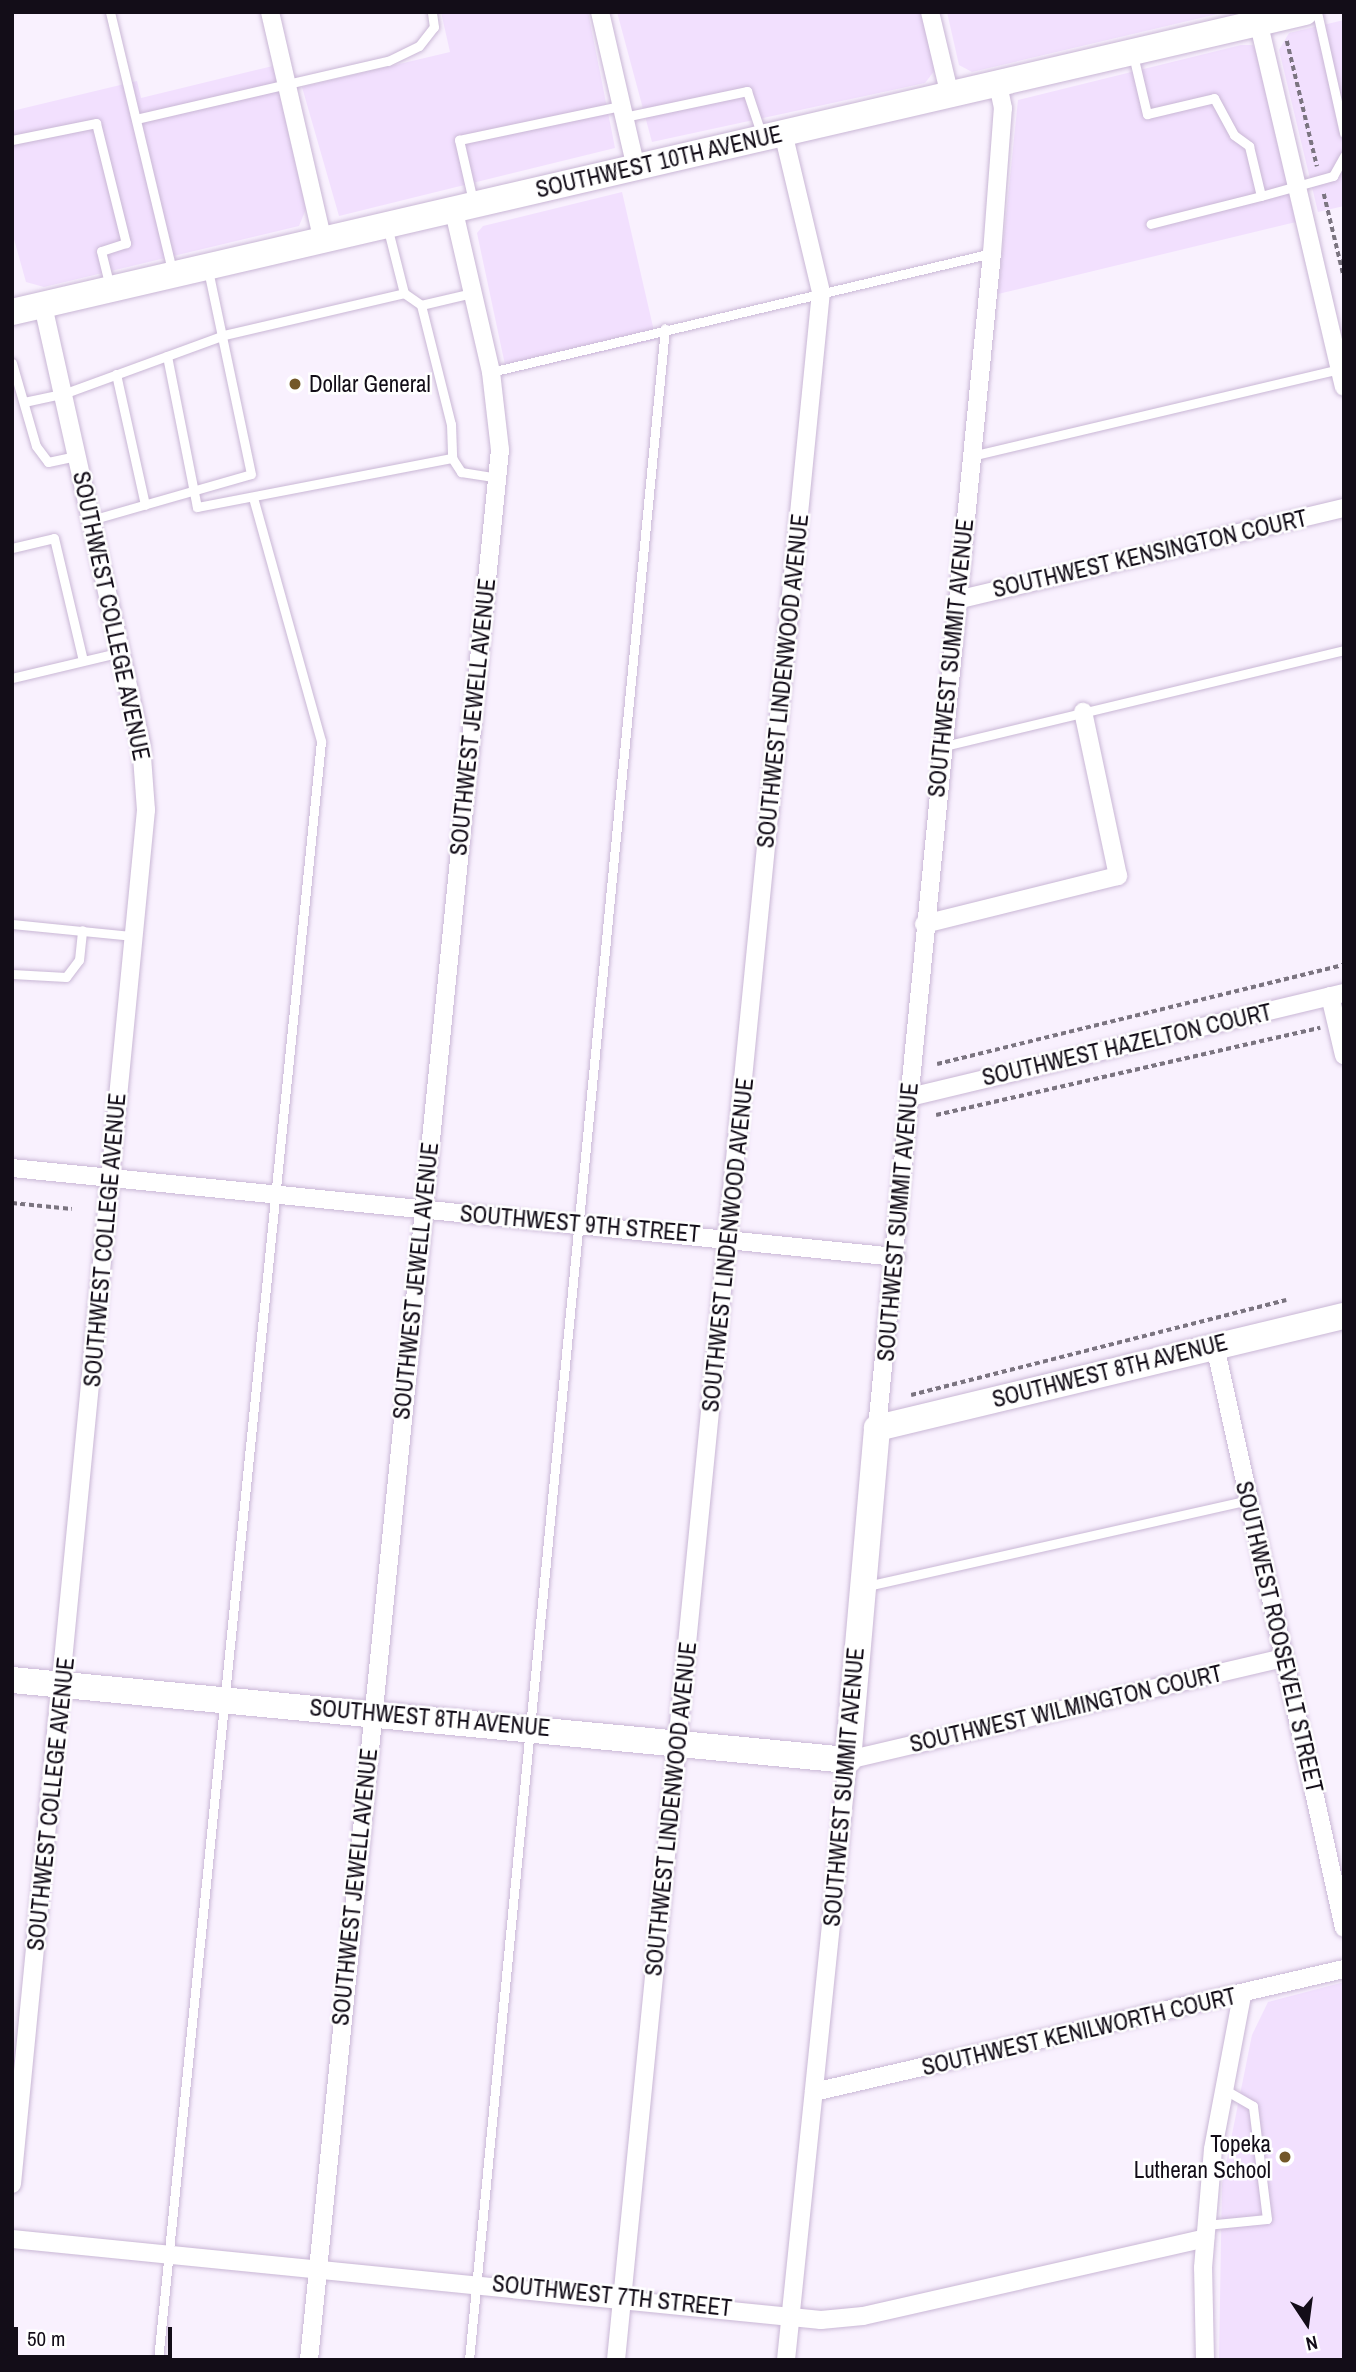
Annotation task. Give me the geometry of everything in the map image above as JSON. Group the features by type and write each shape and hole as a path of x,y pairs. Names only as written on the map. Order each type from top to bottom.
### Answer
{"street":[{"path":"270,12 322,237"},
{"path":"600,12 636,169"},
{"path":"930,12 950,96"},
{"name":"SOUTHWEST 10TH AVENUE","path":"13,309 386,222 636,169 998,85 1133,53 1258,18 1305,12"},
{"path":"1258,18 1344,387"},
{"name":"SOUTHWEST SUMMIT AVENUE","path":"786,2360 848,1760 877,1428 896,1257 924,924 992,253 1003,108 998,85"},
{"name":"SOUTHWEST LINDENWOOD AVENUE","path":"616,2360 821,292 772,136"},
{"name":"SOUTHWEST JEWELL AVENUE","path":"309,2360 497,478 491,372 472,293 463,205"},
{"name":"SOUTHWEST COLLEGE AVENUE","path":"12,2184 63,1684 133,936 144,769 121,652 43,304"},
{"name":"SOUTHWEST KENSINGTON COURT","path":"957,600 1344,508"},
{"path":"924,924 1118,876 1083,712"},
{"path":"1337,994 1337,1025 1344,1055"},
{"name":"SOUTHWEST HAZELTON COURT","path":"910,1097 1337,994"},
{"name":"SOUTHWEST 9TH STREET","path":"12,1168 423,1210 729,1237 896,1257"},
{"name":"SOUTHWEST 8TH AVENUE","path":"877,1428 1344,1316"},
{"name":"SOUTHWEST ROOSEVELT STREET","path":"1214,1346 1344,1928"},
{"name":"SOUTHWEST WILMINGTON COURT","path":"848,1760 1284,1658"},
{"name":"SOUTHWEST 8TH AVENUE","path":"12,1680 678,1741 848,1760"},
{"name":"SOUTHWEST KENILWORTH COURT","path":"814,2092 1242,1995 1344,1969"},
{"path":"1205,2360 1205,2231 1224,2089 1242,1995"},
{"name":"SOUTHWEST 7TH STREET","path":"12,2239 477,2281 791,2315 863,2316 1205,2231"}],"lane":[{"path":"110,12 173,273"},
{"path":"136,119 388,61 419,46 434,27 432,12"},
{"path":"1317,12 1344,133"},
{"path":"1133,53 1147,114 1214,98 1234,135 1249,146 1261,196"},
{"path":"463,205 458,141 747,91 772,136"},
{"path":"12,140 96,123 126,243 101,251 111,288"},
{"path":"1150,224 1333,176 1344,156"},
{"path":"386,222 404,293 421,305 451,424 452,458 461,472 497,478"},
{"path":"491,372 665,328 992,253"},
{"path":"91,520 251,474 224,335 207,265"},
{"path":"24,402 63,394 224,335 404,293"},
{"path":"421,305 472,293"},
{"path":"469,2360 526,1728 665,328"},
{"path":"167,356 197,507 452,458"},
{"path":"12,363 36,446 48,462 77,456"},
{"path":"971,456 1339,369"},
{"path":"116,374 145,505"},
{"path":"158,2360 273,1195 321,741 253,497"},
{"path":"12,548 54,538 83,662"},
{"path":"942,746 1344,650"},
{"path":"12,678 121,652"},
{"path":"12,924 133,936"},
{"path":"12,974 66,977 79,960 82,930"},
{"path":"862,1587 1249,1500"},
{"path":"1205,2231 1266,2219 1253,2106 1224,2089"}],"path":[{"path":"1287,41 1344,277"},
{"path":"937,1064 1344,965"},
{"path":"936,1115 1337,1025"},
{"path":"12,1203 72,1209"},
{"path":"912,1401 910,1391 1286,1300"}],"shaded area":[{"path":"441,12 588,12 615,148 339,216 302,87 450,52"},
{"path":"617,12 921,12 935,70 925,83 652,142"},
{"path":"947,12 1226,12 972,72 959,65"},
{"path":"1344,20 1344,206 1318,212 1279,50 1289,33"},
{"path":"1241,45 1253,45 1257,55 1296,222 998,294 1018,100"},
{"path":"273,66 306,209 299,226 44,287 26,282 12,232 12,111 137,81 141,98"},
{"path":"622,192 656,340 507,374 477,233 483,226"},
{"name":"Topeka Lutheran School","path":"1344,1982 1344,2360 1219,2360 1222,2184 1252,2035 1268,2002"}],"place":[{"name":"Dollar General","path":"295,384"},
{"name":"Topeka Lutheran School","path":"1285,2157"}]}
